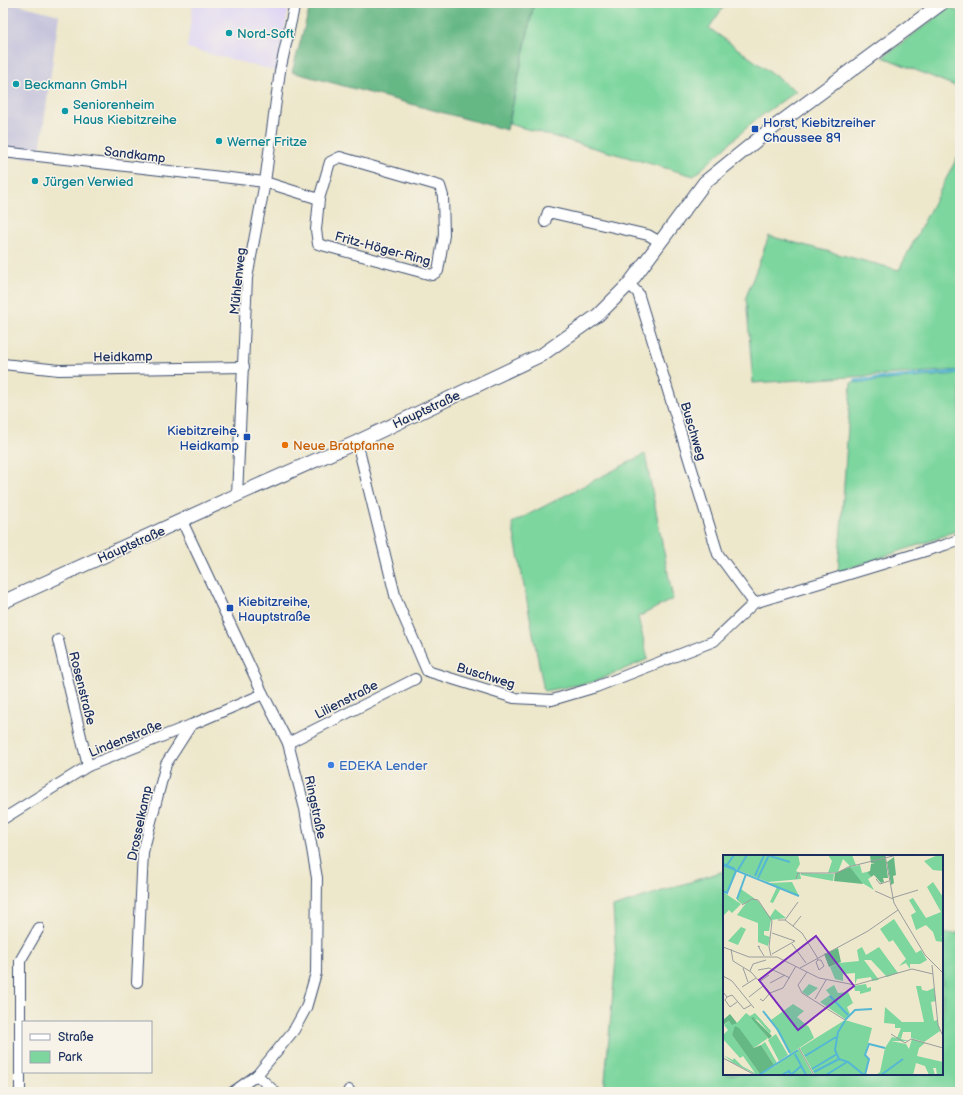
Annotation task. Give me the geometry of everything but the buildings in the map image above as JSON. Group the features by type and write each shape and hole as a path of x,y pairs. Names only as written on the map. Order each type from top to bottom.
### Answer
{"street":[{"name":"Mühlenweg","path":"238,495 247,278 265,182 280,71 295,3"},
{"name":"Hauptstraße","path":"3,602 357,442 543,354 598,315 629,284 705,182 762,136 942,3"},
{"name":"Sandkamp","path":"3,152 265,182"},
{"name":"Fritz-Höger-Ring","path":"340,157 440,186 443,196 444,235 438,271 432,275 318,244 316,230 320,198 330,162 340,157"},
{"path":"265,182 320,198"},
{"path":"545,222 548,212 648,235 660,242"},
{"name":"Buschweg","path":"629,284 638,293 718,554 754,603"},
{"name":"Heidkamp","path":"3,364 60,370 244,367"},
{"name":"Buschweg","path":"357,442 396,599 427,671 514,698 552,700 596,687 714,641 754,603 945,545 960,539"},
{"name":"Ringstraße","path":"182,521 288,744 304,809 316,878 316,973 306,1008 294,1030 257,1075 233,1092"},
{"name":"Rosenstraße","path":"58,640 88,766"},
{"name":"Lilienstraße","path":"288,744 416,679"},
{"name":"Lindenstraße","path":"3,819 88,766 191,725 263,694"},
{"name":"Drosselkamp","path":"137,982 143,852 166,764 191,725"},
{"path":"20,1092 20,961 39,928"},
{"path":"257,1075 275,1092"}],"shaded area":[{"path":"3,3 13,3 59,15 39,159 3,155"},
{"path":"193,3 290,3 276,71 187,48"}],"green space":[{"path":"311,3 534,3 507,130 292,72"},
{"path":"534,3 726,3 709,28 796,91 754,121 694,176 509,124"},
{"path":"950,7 960,13 960,88 883,57"},
{"path":"960,152 960,370 753,383 746,297 769,236 899,270"},
{"path":"960,374 960,529 936,539 838,572 851,383"},
{"path":"645,454 673,599 638,617 648,659 594,682 544,691 512,523"},
{"path":"723,871 723,1075 943,1075 943,934 960,933 960,1092 604,1092 616,959 613,907"}],"waterway":[{"path":"856,381 960,372"}],"place":[{"name":"Nord-Soft","path":"229,33"},
{"name":"Beckmann GmbH","path":"16,84"},
{"name":"Seniorenheim Haus Kiebitzreihe","path":"65,111"},
{"name":"Horst, Kiebitzreiher Chaussee 89","path":"755,129"},
{"name":"Werner Fritze","path":"219,141"},
{"name":"Jürgen Verwied","path":"35,181"},
{"name":"Kiebitzreihe, Heidkamp","path":"247,437"},
{"name":"Neue Bratpfanne","path":"285,445"},
{"name":"Kiebitzreihe, Hauptstraße","path":"230,608"},
{"name":"EDEKA Lender","path":"331,765"}]}
